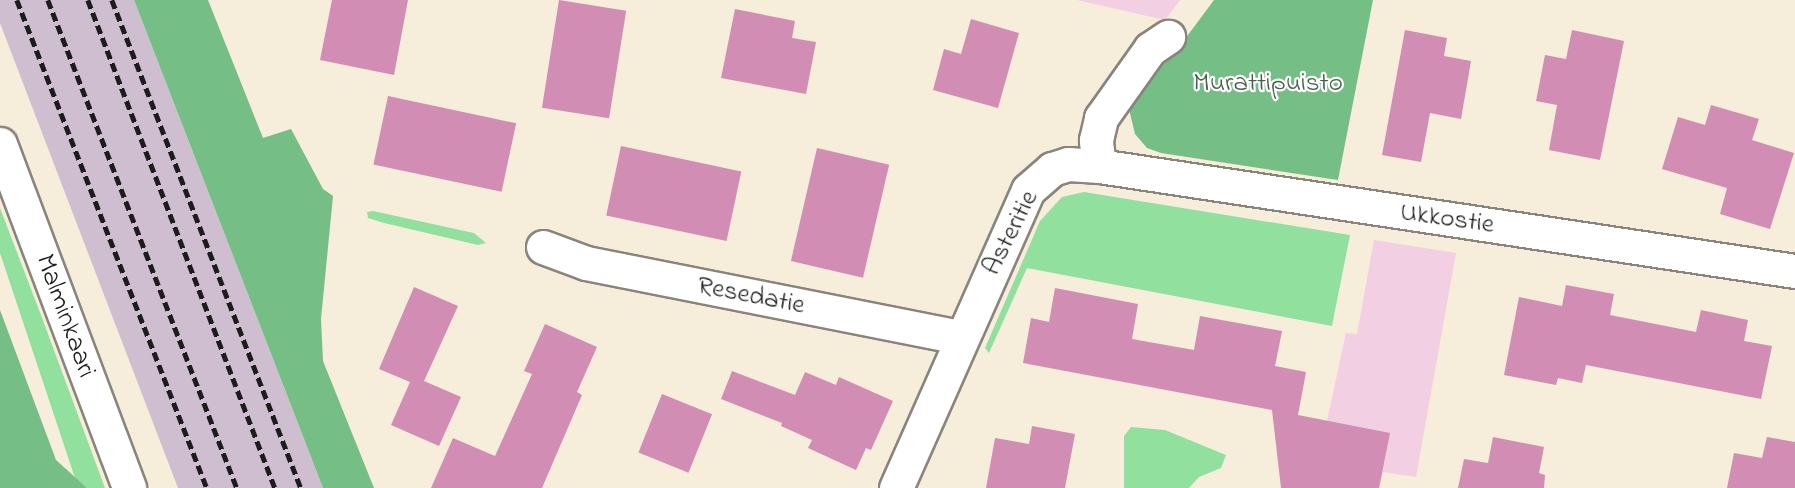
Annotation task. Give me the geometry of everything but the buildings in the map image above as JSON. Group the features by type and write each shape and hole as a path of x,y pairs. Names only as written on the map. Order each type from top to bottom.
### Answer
{"street":[{"path":"1099,166 1096,140 1101,118 1150,49 1168,37"},
{"name":"Malminkaari","path":"0,144 129,488"},
{"name":"Asteritie","path":"896,488 1028,190 1052,169 1068,164 1099,166"},
{"name":"Ukkostie","path":"1099,166 1795,271"},
{"name":"Resedatie","path":"543,247 586,263 961,337"}],"shaded area":[{"path":"0,0 134,0 323,488 178,488 0,23"},
{"path":"1077,0 1180,0 1165,20"},
{"path":"1374,240 1456,253 1416,477 1383,472 1379,488 1292,488 1327,421 1346,333 1357,334"}],"green space":[{"path":"134,0 208,0 263,138 291,129 323,189 333,196 321,319 323,361 374,488 323,488"},
{"name":"Murattipuisto","path":"1214,0 1373,0 1338,180 1161,153 1147,148 1135,134 1128,105 1164,48 1185,39"},
{"path":"1084,192 1350,235 1332,326 1027,268 989,353 985,348 1040,221 1062,197"},
{"path":"0,208 105,488 87,488 75,478 0,253"},
{"path":"373,211 474,233 486,243 478,245 368,218 367,212"},
{"path":"0,310 56,460 87,488 0,488"},
{"path":"1131,427 1165,430 1226,455 1221,468 1199,477 1189,488 1124,488 1124,436"}],"railway":[{"path":"17,0 207,488"},
{"path":"48,0 237,488"},
{"path":"88,0 275,488"},
{"path":"112,0 301,488"}]}
